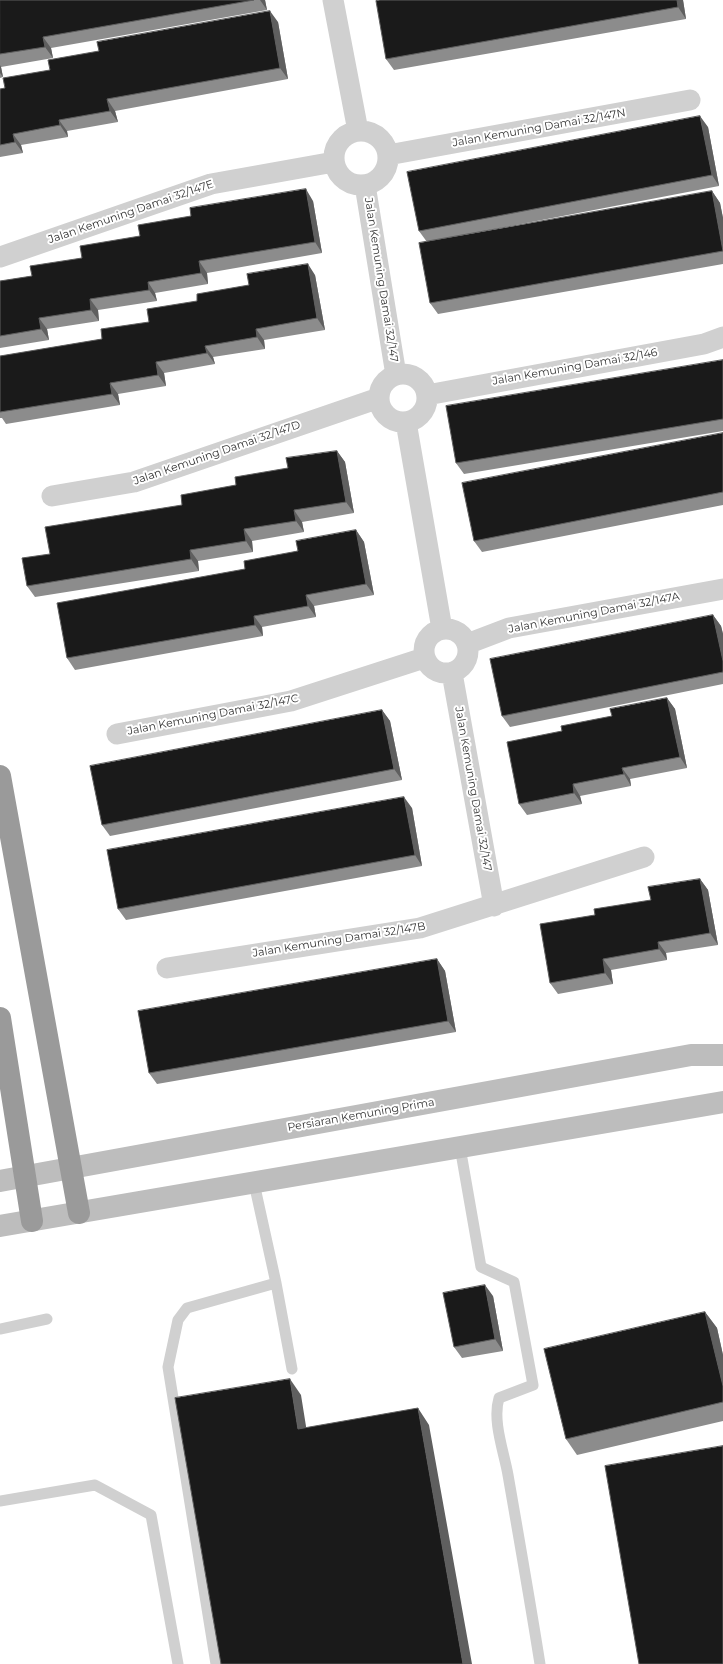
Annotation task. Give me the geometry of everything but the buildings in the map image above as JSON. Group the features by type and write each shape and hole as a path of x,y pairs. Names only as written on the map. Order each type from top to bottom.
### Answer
{"highway":[{"path":"0,776 79,1213"},
{"path":"0,1018 32,1221"},
{"path":"0,1097 7,1061"}],"street":[{"path":"333,0 358,131"},
{"name":"Jalan Kemuning Damai 32/147N","path":"388,155 690,100"},
{"path":"358,131 375,135 386,147 388,155 388,164 385,172 379,178 365,185 349,182 342,177 334,162 334,153 337,145 350,133 358,131"},
{"name":"Jalan Kemuning Damai 32/147E","path":"0,257 212,184 334,162"},
{"name":"Jalan Kemuning Damai 32/147","path":"365,185 396,375"},
{"name":"Jalan Kemuning Damai 32/146","path":"427,395 704,344 723,337"},
{"path":"403,373 413,376 421,381 427,390 427,402 424,411 416,419 406,422 398,422 389,419 383,412 379,398 381,388 388,379 396,375 403,373"},
{"name":"Jalan Kemuning Damai 32/147D","path":"52,496 134,482 379,398"},
{"path":"406,422 442,629"},
{"name":"Jalan Kemuning Damai 32/147A","path":"467,644 509,628 723,589"},
{"path":"442,629 450,629 457,632 463,637 467,644 468,653 466,661 460,669 452,673 443,674 434,671 424,658 423,650 425,642 435,631 442,629"},
{"name":"Jalan Kemuning Damai 32/147C","path":"117,734 291,701 424,658"},
{"name":"Jalan Kemuning Damai 32/147","path":"452,673 494,906"},
{"name":"Jalan Kemuning Damai 32/147B","path":"167,968 420,928 494,906 644,857"},
{"name":"Persiaran Kemuning Prima","path":"0,1181 691,1055 723,1054"},
{"path":"0,1226 723,1102"}],"lane":[{"path":"460,1147 481,1268 514,1282 533,1385 499,1398 496,1408 540,1664"},
{"path":"254,1183 276,1283 292,1369"},
{"path":"216,1664 168,1367 178,1320 187,1308 276,1283"},
{"path":"0,1329 48,1319"},
{"path":"0,1501 95,1485 151,1515 178,1664"}]}
